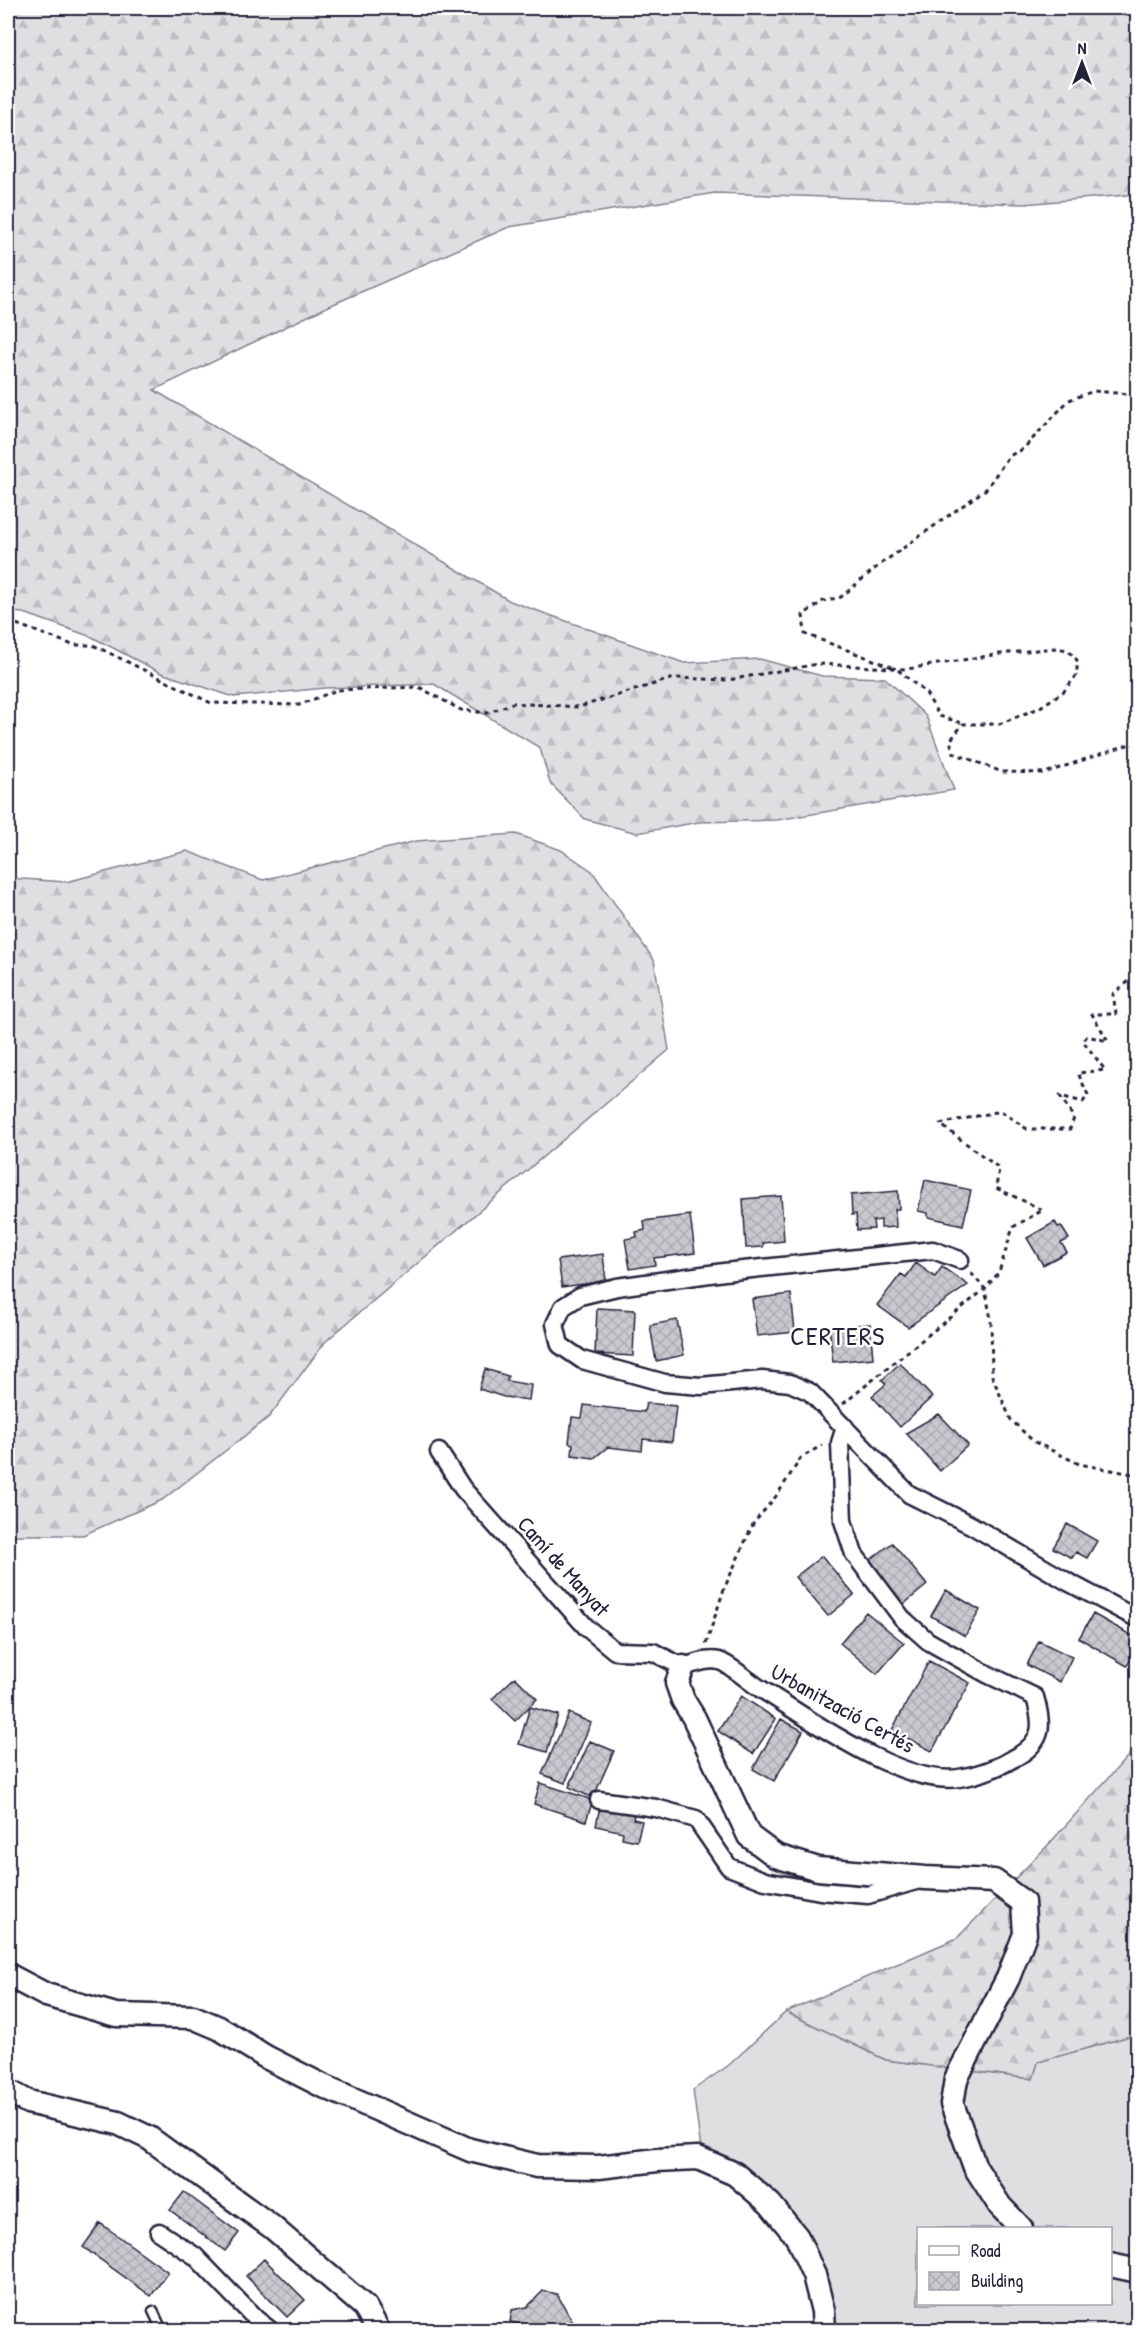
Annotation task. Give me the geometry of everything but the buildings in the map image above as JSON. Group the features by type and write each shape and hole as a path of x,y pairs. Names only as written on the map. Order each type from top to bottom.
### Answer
{"main road":[{"path":"683,1667 677,1683 683,1700 694,1718 749,1836 776,1856 818,1869 994,1881 1023,1902 1024,1934 1008,1978 956,2079 952,2104 975,2167 1000,2206 1019,2227"},
{"path":"8,1975 46,1995 116,2015 193,2017 219,2028 266,2057 321,2085 470,2150 537,2166 599,2167 698,2158 735,2174 770,2204 797,2237 814,2275 824,2331"},
{"path":"8,2091 28,2102 118,2123 150,2138 273,2227 365,2307 378,2331"},
{"path":"1112,2265 1137,2271"}],"street":[{"path":"960,1260 933,1250 735,1271 617,1287 580,1296 563,1307 555,1324 560,1345 582,1360 665,1383 702,1386 762,1380 790,1383 810,1392 909,1494 1137,1619"},
{"name":"Urbanització Certés","path":"683,1667 704,1661 720,1661 750,1683 842,1738 890,1764 927,1777 957,1779 985,1772 1005,1763 1035,1744 1041,1727 1035,1697 987,1674 928,1641 902,1618 854,1554 843,1521 840,1443 845,1427"},
{"name":"Camí de Manyat","path":"439,1452 463,1489 587,1628 615,1651 653,1652 683,1667"},
{"path":"599,1800 656,1808 696,1819 729,1867 765,1881 820,1891 868,1895 925,1878"},
{"path":"159,2232 195,2256 270,2331"}],"lane":[{"path":"153,2311 162,2331"}],"path":[{"path":"1125,8 1125,12 1137,12"},
{"path":"8,621 73,645 93,645 211,703 299,705 337,690 419,687 461,710 487,713 513,703 579,707 674,678 728,680 818,664 897,669 1055,648 1068,650 1077,660 1077,675 1064,691 1039,708 999,724 963,724 939,716 926,693 897,669 806,634 803,615 822,601 841,597 878,566 986,489 1009,456 1023,449 1069,400 1094,391 1137,395"},
{"path":"963,724 950,741 954,753 1002,772 1045,773 1127,745 1137,745"},
{"path":"683,1667 707,1643 724,1589 753,1524 777,1495 801,1458 827,1442 831,1414 986,1289 999,1272 1013,1227 1043,1210 996,1188 999,1168 940,1124 1001,1111 1027,1130 1070,1130 1074,1118 1060,1096 1083,1102 1088,1095 1078,1073 1105,1070 1083,1041 1087,1036 1108,1041 1092,1014 1116,1014 1113,994 1137,974"},
{"path":"960,1260 986,1289 991,1319 992,1376 1011,1420 1033,1441 1079,1464 1137,1475"}],"green space":[{"path":"8,8 1137,8 1137,194 1024,204 715,193 509,227 329,306 154,390 510,601 684,663 760,659 822,676 885,678 926,716 954,790 777,820 699,822 637,833 585,819 550,783 540,748 434,684 325,688 234,697 161,673 92,637 24,613 8,612"},
{"path":"516,834 561,850 592,871 654,960 669,1050 326,1341 269,1417 162,1500 83,1535 8,1535 8,878 66,882 187,851 263,880 416,841"},
{"path":"1137,1746 1137,2034 1038,2062 1033,2079 886,2060 786,2012 957,1938 1049,1844"},
{"path":"786,2012 886,2060 1033,2079 1038,2062 1137,2034 1137,2330 827,2330 770,2204 701,2149 693,2090 729,2065"}],"district":[{"name":"CERTERS","path":"838,1335"}]}
